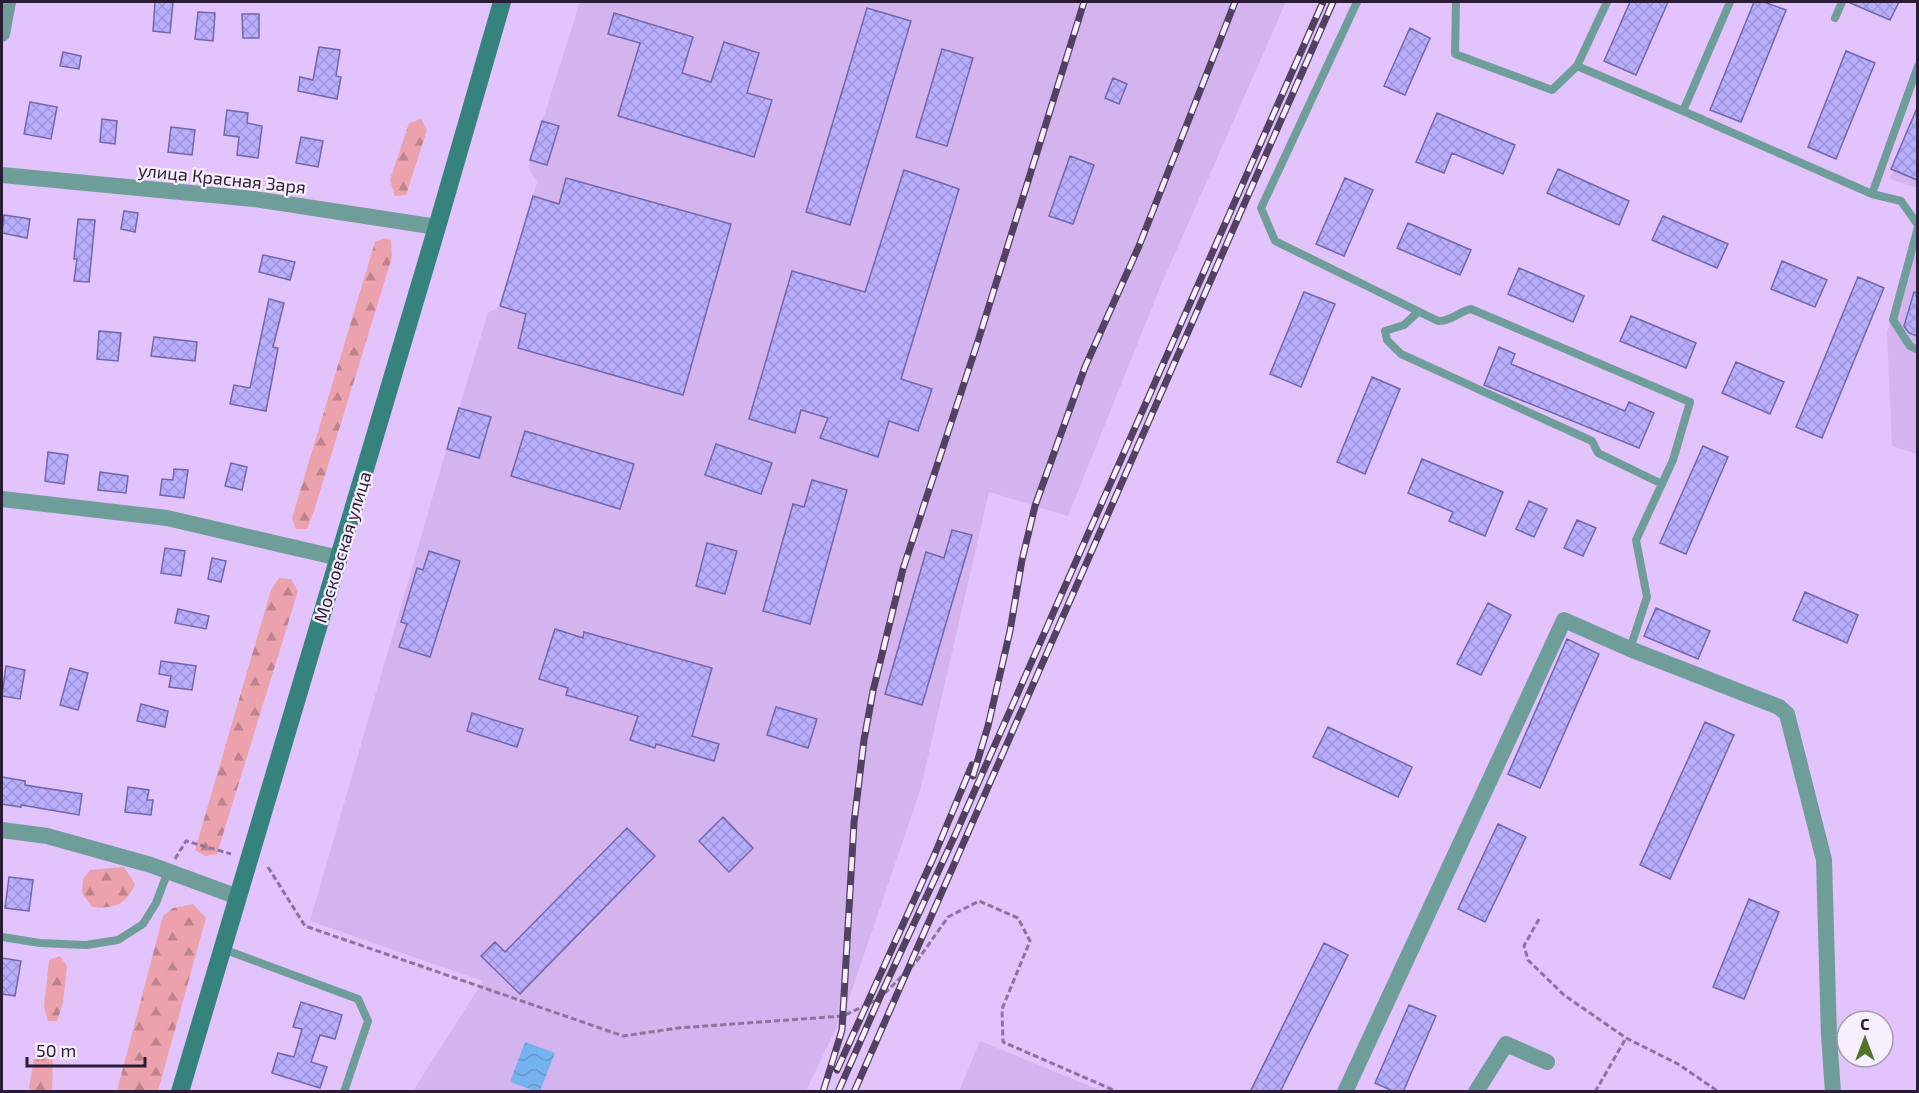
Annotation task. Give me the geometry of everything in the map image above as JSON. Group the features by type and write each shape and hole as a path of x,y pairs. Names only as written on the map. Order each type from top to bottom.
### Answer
{"main road":[{"name":"Московская улица","path":"180,1092 438,227 502,2"}],"street":[{"path":"2,34 9,2"},
{"name":"улица Красная Заря","path":"2,175 254,199 438,227"},
{"path":"2,500 167,518 339,558"},
{"path":"1345,1092 1564,620 1630,649 1779,706 1787,714 1824,860 1829,1036 1833,1092"},
{"path":"2,830 47,836 151,865 238,897"},
{"path":"1476,1092 1506,1044 1546,1062"}],"lane":[{"path":"1356,2 1261,208 1275,241 1418,312 1444,322 1471,309 1690,402 1673,460 1636,540 1647,597 1630,649"},
{"path":"1456,2 1455,54 1552,90 1577,66 1607,2"},
{"path":"1683,111 1730,2"},
{"path":"1836,18 1842,2"},
{"path":"1577,66 1872,194 1901,201 1917,226 1893,320 1910,346 1917,350"},
{"path":"1872,194 1917,66"},
{"path":"1418,312 1404,324 1385,331 1387,340 1401,354 1592,441 1598,453 1662,484"},
{"path":"2,938 40,943 86,945 118,940 143,924 156,903 168,871"},
{"path":"222,949 358,999 368,1022 344,1092"}],"path":[{"path":"168,871 186,841 231,854"},
{"path":"267,867 305,926 623,1036 678,1028 843,1016 879,999 917,961 948,917 979,900 1018,918 1030,941 1002,1009 1003,1042 1118,1092"},
{"path":"1539,919 1524,946 1528,960 1564,995 1626,1038 1677,1064 1719,1092"},
{"path":"1595,1092 1626,1038"}],"shaded area":[{"path":"580,2 1286,2 1161,285 1068,516 989,492 920,791 846,1007 806,1091 413,1091 483,981 310,921 488,313 500,306 533,196 537,182 529,170 530,160"},
{"path":"1917,111 1917,188 1890,179"},
{"path":"1917,247 1917,454 1892,446 1887,332"},
{"path":"980,1041 1102,1091 959,1091"}],"green space":[{"path":"421,119 427,130 406,195 395,196 390,180 409,123"},
{"path":"385,238 391,240 392,257 314,511 307,529 296,529 292,518 375,242"},
{"path":"279,578 291,579 298,591 217,854 205,856 195,850 271,590"},
{"path":"124,867 135,884 128,897 113,906 92,907 82,893 83,879 90,870"},
{"path":"193,904 206,918 158,1091 117,1091 163,916 173,908"},
{"path":"60,956 67,966 63,1003 57,1021 48,1021 44,1007 49,960"},
{"path":"43,1049 53,1054 52,1091 30,1091 35,1052"}],"water":[{"path":"525,1042 555,1053 540,1091 510,1082"}],"building":[{"path":"155,2 173,2 170,33 153,31"},
{"path":"1630,2 1668,2 1636,75 1604,61"},
{"path":"1754,2 1764,2 1786,10 1741,122 1710,110"},
{"path":"1848,2 1899,2 1890,20"},
{"path":"867,8 911,21 850,225 806,212"},
{"path":"198,12 215,13 213,41 195,39"},
{"path":"614,13 693,37 682,73 711,82 724,42 759,53 747,93 772,100 754,157 618,116 640,43 608,34"},
{"path":"242,14 259,14 259,38 243,38"},
{"path":"1410,28 1430,38 1405,95 1384,86"},
{"path":"319,47 340,50 336,76 341,77 337,99 298,91 300,77 313,80"},
{"path":"942,49 973,58 947,146 916,137"},
{"path":"1846,51 1875,63 1836,159 1808,147"},
{"path":"63,52 81,56 79,69 60,66"},
{"path":"1113,78 1127,84 1119,104 1105,98"},
{"path":"30,102 57,107 51,139 24,134"},
{"path":"1917,108 1917,180 1891,169"},
{"path":"227,110 248,113 247,123 262,126 258,158 237,155 239,137 224,135"},
{"path":"1437,113 1515,145 1503,174 1452,153 1444,173 1416,162"},
{"path":"102,119 117,121 115,144 100,142"},
{"path":"542,121 559,126 547,165 530,160"},
{"path":"171,127 195,130 192,155 168,152"},
{"path":"301,137 323,141 318,167 296,163"},
{"path":"1070,156 1094,165 1073,224 1049,216"},
{"path":"1558,169 1629,201 1619,225 1547,193"},
{"path":"904,170 959,189 901,379 932,389 918,431 889,421 878,457 820,438 828,418 801,410 795,433 749,419 792,271 865,292"},
{"path":"566,178 731,224 683,395 518,348 526,314 500,306 533,196 559,204"},
{"path":"1345,178 1373,190 1344,256 1316,244"},
{"path":"124,211 138,213 135,232 121,229"},
{"path":"4,215 30,219 27,238 2,233"},
{"path":"1663,216 1728,244 1717,268 1652,240"},
{"path":"78,219 95,220 89,282 74,281"},
{"path":"1408,223 1471,250 1460,275 1397,248"},
{"path":"263,255 295,262 290,280 259,272"},
{"path":"1782,261 1827,280 1815,307 1771,289"},
{"path":"1519,268 1584,296 1573,322 1508,294"},
{"path":"1858,277 1884,288 1822,438 1796,427"},
{"path":"1304,292 1335,304 1301,387 1270,374"},
{"path":"1914,292 1917,293 1917,336 1909,333 1904,326"},
{"path":"269,299 284,303 273,347 278,348 266,411 230,404 234,385 250,388"},
{"path":"1631,316 1696,343 1686,368 1620,341"},
{"path":"99,331 121,333 118,361 97,359"},
{"path":"154,337 197,342 195,361 151,356"},
{"path":"1499,347 1515,354 1511,364 1625,411 1629,402 1654,413 1639,448 1484,385"},
{"path":"1736,362 1784,382 1770,414 1722,393"},
{"path":"1372,377 1400,389 1365,474 1337,462"},
{"path":"459,408 491,417 479,458 447,449"},
{"path":"525,431 634,464 620,509 511,476"},
{"path":"716,444 772,463 761,494 705,475"},
{"path":"1703,446 1728,457 1686,554 1660,543"},
{"path":"48,452 68,455 64,484 45,481"},
{"path":"1422,459 1503,492 1485,536 1449,521 1453,512 1408,493"},
{"path":"231,463 247,467 242,490 225,486"},
{"path":"174,469 188,470 184,498 160,495 162,479 173,480"},
{"path":"100,472 128,476 126,493 98,490"},
{"path":"812,480 847,490 810,624 763,611 793,504 804,507"},
{"path":"1529,501 1547,509 1534,537 1516,529"},
{"path":"1577,520 1596,528 1583,556 1564,548"},
{"path":"952,530 972,535 922,705 885,694 926,552 944,558"},
{"path":"707,543 737,551 725,594 696,586"},
{"path":"165,548 185,551 181,576 161,573"},
{"path":"429,551 460,561 430,657 399,647 407,624 401,622 417,568 423,570"},
{"path":"212,558 226,561 221,582 208,579"},
{"path":"1805,592 1858,615 1847,643 1793,620"},
{"path":"1488,603 1511,615 1481,675 1457,664"},
{"path":"1656,608 1710,631 1698,659 1644,636"},
{"path":"178,609 209,616 206,629 175,623"},
{"path":"555,629 583,638 584,632 712,668 692,736 719,744 714,761 656,744 655,748 630,740 638,716 566,695 568,688 539,679"},
{"path":"1567,639 1599,654 1540,788 1508,774"},
{"path":"161,661 196,666 192,690 169,687 171,676 159,674"},
{"path":"6,666 25,670 20,699 2,696"},
{"path":"70,668 88,673 78,710 60,705"},
{"path":"141,704 168,711 165,727 137,721"},
{"path":"776,707 817,719 808,748 767,735"},
{"path":"472,713 523,729 517,747 467,731"},
{"path":"1705,722 1734,735 1670,879 1640,865"},
{"path":"1328,727 1412,767 1398,797 1313,757"},
{"path":"2,777 25,781 25,785 82,794 79,815 2,804"},
{"path":"128,787 149,790 147,800 153,800 151,815 125,812"},
{"path":"723,817 753,848 729,872 699,841"},
{"path":"1498,824 1526,837 1485,922 1458,909"},
{"path":"627,828 655,856 520,994 481,956 495,942 505,952"},
{"path":"9,877 33,880 29,911 5,908"},
{"path":"1749,899 1779,912 1744,999 1713,987"},
{"path":"1324,943 1348,955 1280,1092 1250,1092"},
{"path":"2,958 21,961 15,996 2,994"},
{"path":"301,1002 342,1015 335,1039 320,1035 311,1062 327,1067 320,1088 272,1073 278,1053 294,1057 302,1029 293,1027"},
{"path":"1409,1005 1436,1016 1403,1092 1395,1092 1375,1083"}],"railway":[{"path":"823,1092 842,1030 854,823 864,740 873,691 903,569 978,341 1084,2"},
{"path":"973,776 988,726 1010,631 1022,560 1035,506 1085,367 1139,246 1235,2"},
{"path":"838,1092 956,833 1323,2"},
{"path":"854,1092 1333,2"},
{"path":"837,1070 934,856 972,765"}]}
